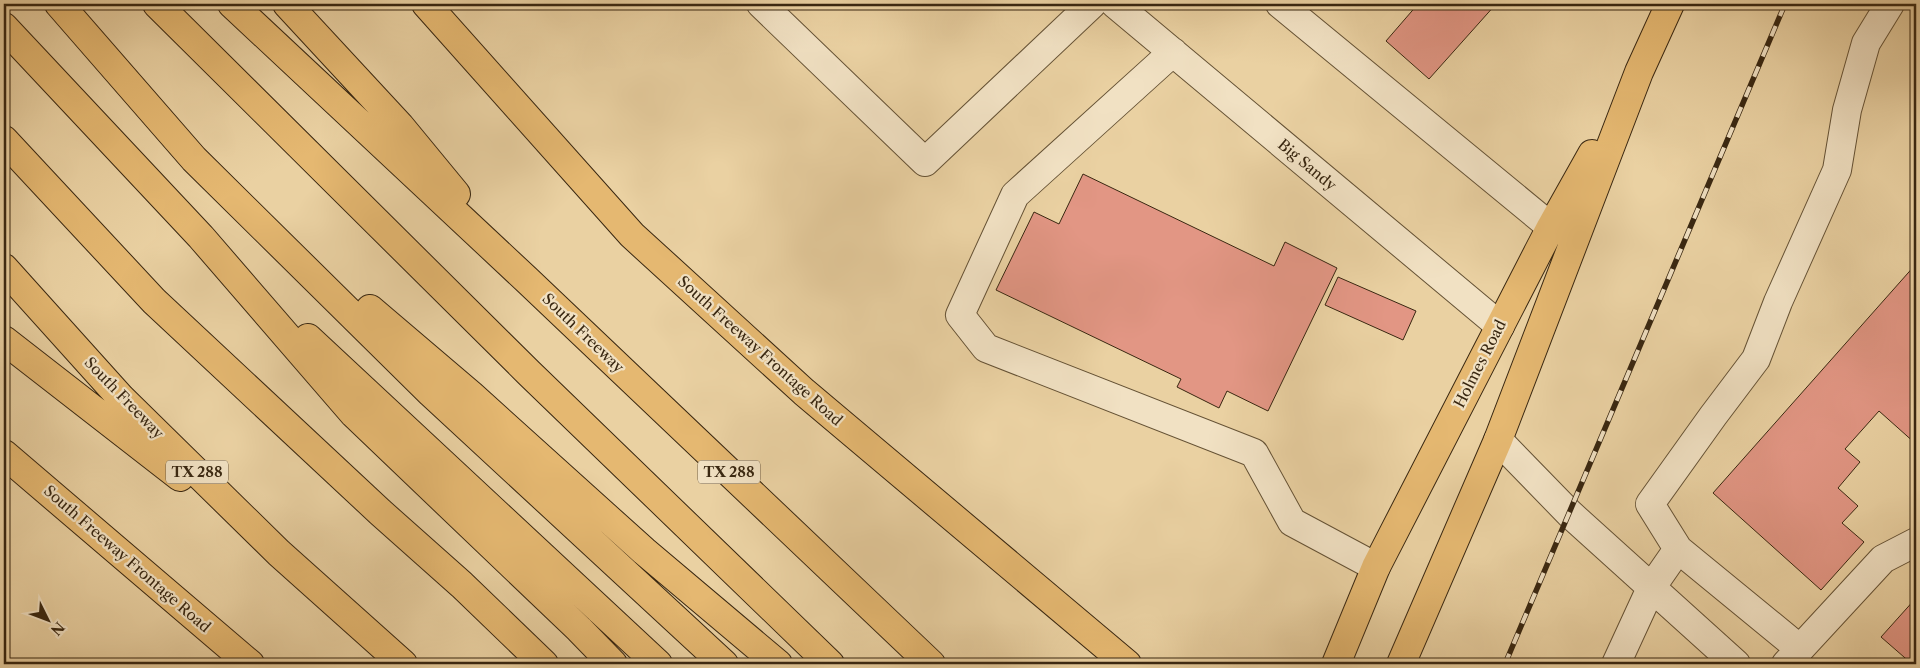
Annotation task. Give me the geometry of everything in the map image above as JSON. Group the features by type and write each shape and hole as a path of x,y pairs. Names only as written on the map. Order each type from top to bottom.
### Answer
{"main road":[{"path":"59,4 194,159 432,393 724,664"},
{"path":"157,4 528,373 830,664"},
{"name":"South Freeway","path":"232,4 527,280 931,664"},
{"path":"287,4 400,126 527,280"},
{"name":"South Freeway Frontage Road","path":"426,4 632,235 804,392 1127,664"},
{"name":"Holmes Road","path":"1401,664 1498,440 1639,72 1670,4"},
{"path":"4,27 201,237 354,414 579,629 613,664"},
{"name":"Holmes Road","path":"1336,664 1376,567 1551,227 1639,72"},
{"path":"4,140 154,301 380,512 462,585 544,664"},
{"path":"194,159 471,395 644,551 778,664"},
{"path":"201,237 658,664"},
{"name":"South Freeway","path":"4,268 121,398 279,554 403,664"},
{"path":"4,340 279,554"},
{"name":"South Freeway Frontage Road","path":"4,454 250,664"}],"street":[{"path":"761,4 925,162 1092,4"},
{"name":"Big Sandy","path":"1116,4 1500,326"},
{"path":"1280,4 1551,227"},
{"path":"1890,4 1866,43 1847,110 1837,170 1778,302 1756,359 1650,504 1678,549 1793,656 1883,560 1916,542"},
{"path":"1173,52 1015,195 960,315 986,348 1254,453 1292,522 1376,567"},
{"path":"1498,440 1569,513 1736,664"},
{"path":"1616,664 1651,588 1678,549"}],"building":[{"path":"1418,4 1496,4 1429,79 1386,41"},
{"path":"1083,174 1274,266 1285,242 1337,268 1268,411 1227,391 1219,408 1177,387 1181,379 996,290 1034,212 1059,224"},
{"path":"1916,264 1916,444 1879,411 1845,449 1860,462 1838,488 1858,506 1842,523 1864,542 1821,590 1713,493"},
{"path":"1338,277 1416,311 1403,340 1325,305"},
{"path":"1916,598 1916,664 1912,664 1881,637"}],"railway":[{"path":"1505,664 1785,4"}]}
